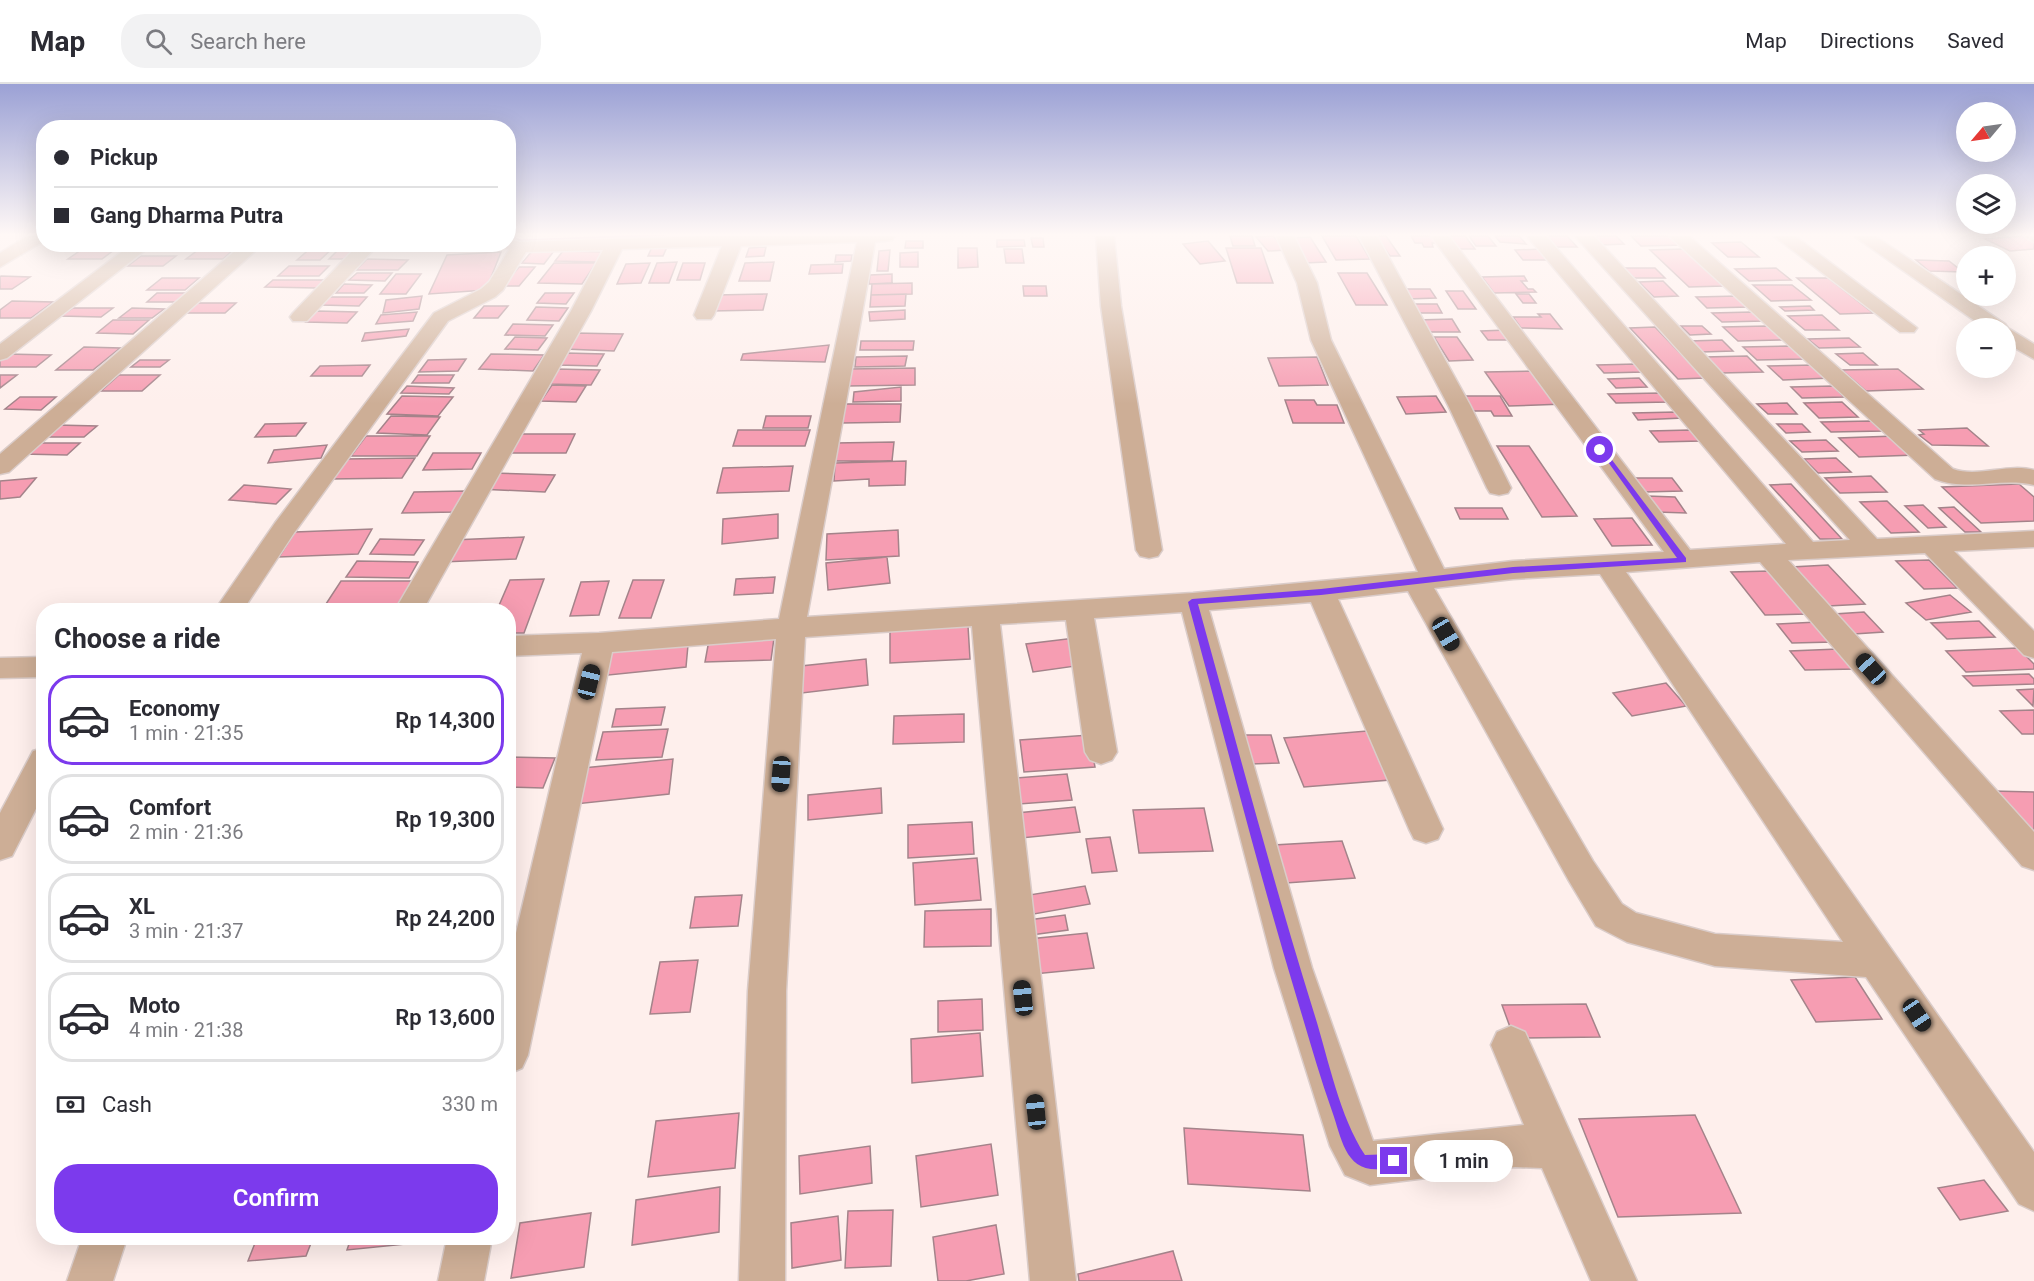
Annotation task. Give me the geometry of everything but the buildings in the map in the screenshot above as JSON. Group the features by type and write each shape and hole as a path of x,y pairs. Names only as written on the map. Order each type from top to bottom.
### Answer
{"street":[{"path":"0,354 81,292"},
{"path":"0,467 199,292"},
{"path":"300,317 324,292"},
{"path":"234,603 284,529 441,316 489,292"},
{"path":"413,603 591,292"},
{"path":"704,315 713,292"},
{"path":"762,1281 767,991 791,628 856,292"},
{"path":"1110,292 1149,550"},
{"path":"1310,292 1313,303 1312,312 1321,340 1385,479 1425,580 1581,871 1609,915 1627,926 1715,950 1880,961"},
{"path":"1398,292 1460,405 1499,488"},
{"path":"1484,292 1683,560"},
{"path":"1585,292 1728,456 1806,550"},
{"path":"1635,292 1870,547"},
{"path":"1740,292 1944,474 1957,479 2022,473 2034,478"},
{"path":"1858,292 1907,328"},
{"path":"1945,292 1983,318"},
{"path":"2016,341 2034,353"},
{"path":"516,646 599,643 1078,608 1192,602 1321,592 1513,570 1806,550 2034,539"},
{"path":"1932,545 2034,648"},
{"path":"1767,553 2034,856"},
{"path":"1608,565 1646,625 1880,961 2034,1189"},
{"path":"1321,592 1426,829"},
{"path":"1192,602 1250,814 1333,1095 1351,1146 1360,1160 1371,1163 1515,1146 1554,1147"},
{"path":"1078,608 1101,752"},
{"path":"985,616 1053,1281"},
{"path":"516,1019 599,643"},
{"path":"0,668 36,667"},
{"path":"0,846 36,776"},
{"path":"1512,1045 1554,1147 1614,1281"},
{"path":"90,1281 103,1245"},
{"path":"461,1281 469,1245"}],"route":[{"path":"1394,1161 1371,1163 1360,1160 1351,1146 1336,1106 1287,946 1224,723 1201,627 1192,602 1321,592 1513,570 1683,560 1600,450"}]}
